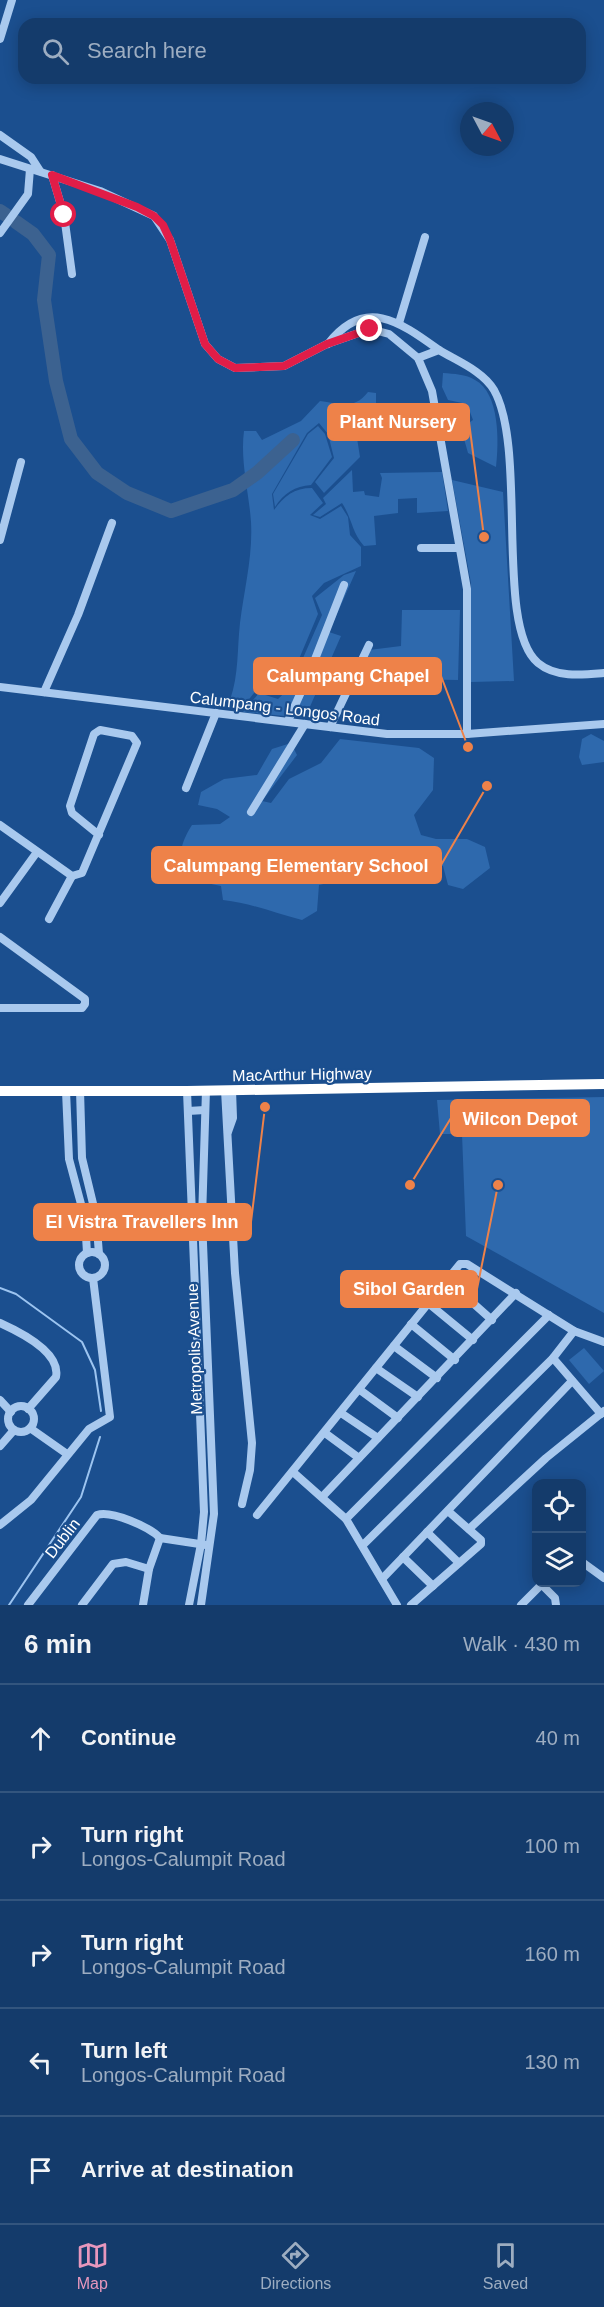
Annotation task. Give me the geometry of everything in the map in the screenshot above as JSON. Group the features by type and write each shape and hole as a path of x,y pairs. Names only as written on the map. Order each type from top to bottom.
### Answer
{"highway":[{"name":"MacArthur Highway","path":"0,1090 187,1091 604,1084"}],"street":[{"path":"0,39 12,0"},
{"path":"0,135 31,157 40,171"},
{"path":"0,159 52,175 137,207 154,216 163,225 170,240 205,344 218,359 235,368 284,366 327,344 370,329 389,334 418,358 432,391 466,589 466,734"},
{"path":"0,233 28,194 30,169"},
{"path":"52,175 64,215 72,274"},
{"path":"399,323 425,237"},
{"path":"327,344 336,332 355,321 374,315 399,323 479,374 494,390 504,420 512,507 518,629 526,648 537,663 550,670 576,676 604,673"},
{"path":"418,358 439,350"},
{"path":"0,540 21,462"},
{"path":"44,692 78,615 112,523"},
{"path":"421,548 459,548"},
{"path":"288,721 345,585"},
{"path":"330,727 369,645"},
{"name":"Calumpang - Longos Road","path":"0,687 387,734 466,734 604,724"},
{"path":"186,788 216,713"},
{"path":"251,812 305,724"},
{"path":"49,919 72,876 82,873 99,835 137,743 132,736 100,730 94,734 70,806 72,813 99,835"},
{"path":"0,825 72,876"},
{"path":"0,903 37,852"},
{"path":"0,936 85,999 82,1008 1,1007"},
{"path":"66,1090 69,1159 85,1219 87,1253 80,1260 79,1269 84,1276 93,1278 102,1274 105,1267 99,1254 96,1216 81,1158 80,1090"},
{"name":"Metropolis Avenue","path":"201,1605 214,1514 202,1219 206,1090"},
{"path":"229,1090 227,1136 235,1273 252,1443 250,1470 242,1504"},
{"name":"Metropolis Avenue","path":"187,1091 202,1461 201,1544 189,1605"},
{"path":"188,1111 205,1110"},
{"path":"69,1159 81,1158"},
{"path":"87,1253 99,1254"},
{"path":"257,1515 460,1264 464,1263 516,1293 574,1331 604,1342"},
{"path":"0,1525 31,1500 89,1430 110,1417 93,1278"},
{"path":"447,1280 492,1320"},
{"path":"323,1496 455,1360 516,1293"},
{"path":"428,1303 473,1340"},
{"path":"346,1519 549,1315"},
{"path":"0,1323 16,1331 52,1358 56,1364 56,1377 28,1409"},
{"path":"411,1324 455,1360"},
{"path":"363,1545 553,1358 574,1331"},
{"path":"394,1347 437,1378"},
{"path":"469,1529 546,1458 603,1412 553,1358"},
{"path":"376,1368 418,1397"},
{"path":"382,1579 572,1381"},
{"path":"360,1390 398,1418"},
{"path":"0,1400 11,1412"},
{"path":"20,1407 28,1409 33,1416 30,1428 23,1432 14,1430 8,1421 11,1412 20,1407"},
{"path":"341,1413 378,1438"},
{"path":"30,1428 67,1454"},
{"path":"0,1446 14,1430"},
{"path":"325,1433 359,1458"},
{"path":"293,1472 323,1496 346,1519 397,1605"},
{"path":"411,1605 480,1544 481,1540 448,1511"},
{"name":"Dublin","path":"28,1605 97,1515 107,1514 146,1526 160,1538"},
{"path":"427,1532 459,1563"},
{"path":"143,1605 149,1569 160,1538 211,1546"},
{"path":"403,1557 432,1586"},
{"path":"82,1605 113,1564 126,1562 149,1569"},
{"path":"586,1565 604,1578"},
{"path":"521,1605 540,1587"},
{"path":"546,1587 555,1598 556,1605"}],"shaded area":[{"path":"443,373 471,378 483,386 489,396 496,419 496,467 468,453 461,428 473,420 467,404 448,400 442,387"},
{"path":"368,392 376,393 376,408 361,426 357,438 360,457 324,493 315,482 334,458 328,434 319,423 307,433 272,494 274,510 290,494 300,489 312,488 323,503 310,515 320,519 341,506 348,517 350,535 361,547 361,566 324,583 312,596 318,614 299,659 300,674 276,695 258,688 246,703 230,700 236,671 251,547 251,522 243,454 244,431 256,431 262,440 301,421 320,401 352,404"},
{"path":"318,426 325,434 332,457 311,485 290,491 275,507 273,494 308,434"},
{"path":"352,470 353,492 364,491 365,495 379,497 382,478 380,473 442,472 448,511 417,513 417,498 398,499 398,513 374,516 376,545 364,546 342,503 320,517 313,515 326,504 323,498"},
{"path":"452,480 503,492 514,681 471,682 471,583"},
{"path":"356,571 329,632 341,636 305,718 243,712 259,693 278,699 305,673 303,658 322,615 315,598 344,575"},
{"path":"402,610 460,610 458,680 403,679 387,682 380,692 357,677 369,650 401,646"},
{"path":"591,734 604,741 604,762 582,765 579,757 582,739"},
{"path":"340,739 419,748 434,758 433,790 414,815 421,835 436,839 467,839 485,847 490,868 463,889 448,885 443,866 390,869 376,859 354,861 328,883 319,885 317,911 302,920 223,900 221,886 187,879 181,851 192,825 220,824 230,817 217,809 198,805 201,792 224,779 257,775 272,749 291,743 297,755 262,801 271,803 289,779 321,763"},
{"path":"604,1097 604,1313 466,1236 462,1134 440,1134 437,1100"},
{"path":"584,1348 604,1371 589,1384 569,1360"}],"waterway":[{"path":"0,211 6,215"},
{"path":"16,222 33,234 49,255 44,300 56,381 71,439 97,473 127,493 171,511 233,490 257,473 293,440"},
{"path":"0,1288 16,1294 82,1342 95,1370 101,1411"},
{"path":"9,1605 81,1497 100,1437"}],"place":[{"name":"Plant Nursery","path":"484,537"},
{"name":"Calumpang Chapel","path":"468,747"},
{"name":"Calumpang Elementary School","path":"487,786"},
{"name":"El Vistra Travellers Inn","path":"265,1107"},
{"name":"Wilcon Depot","path":"410,1185"},
{"name":"Sibol Garden","path":"498,1185"}],"route":[{"path":"64,215 52,175 100,191 154,216 163,225 170,240 205,344 218,359 235,368 261,368 291,364 327,344 370,329"}]}
